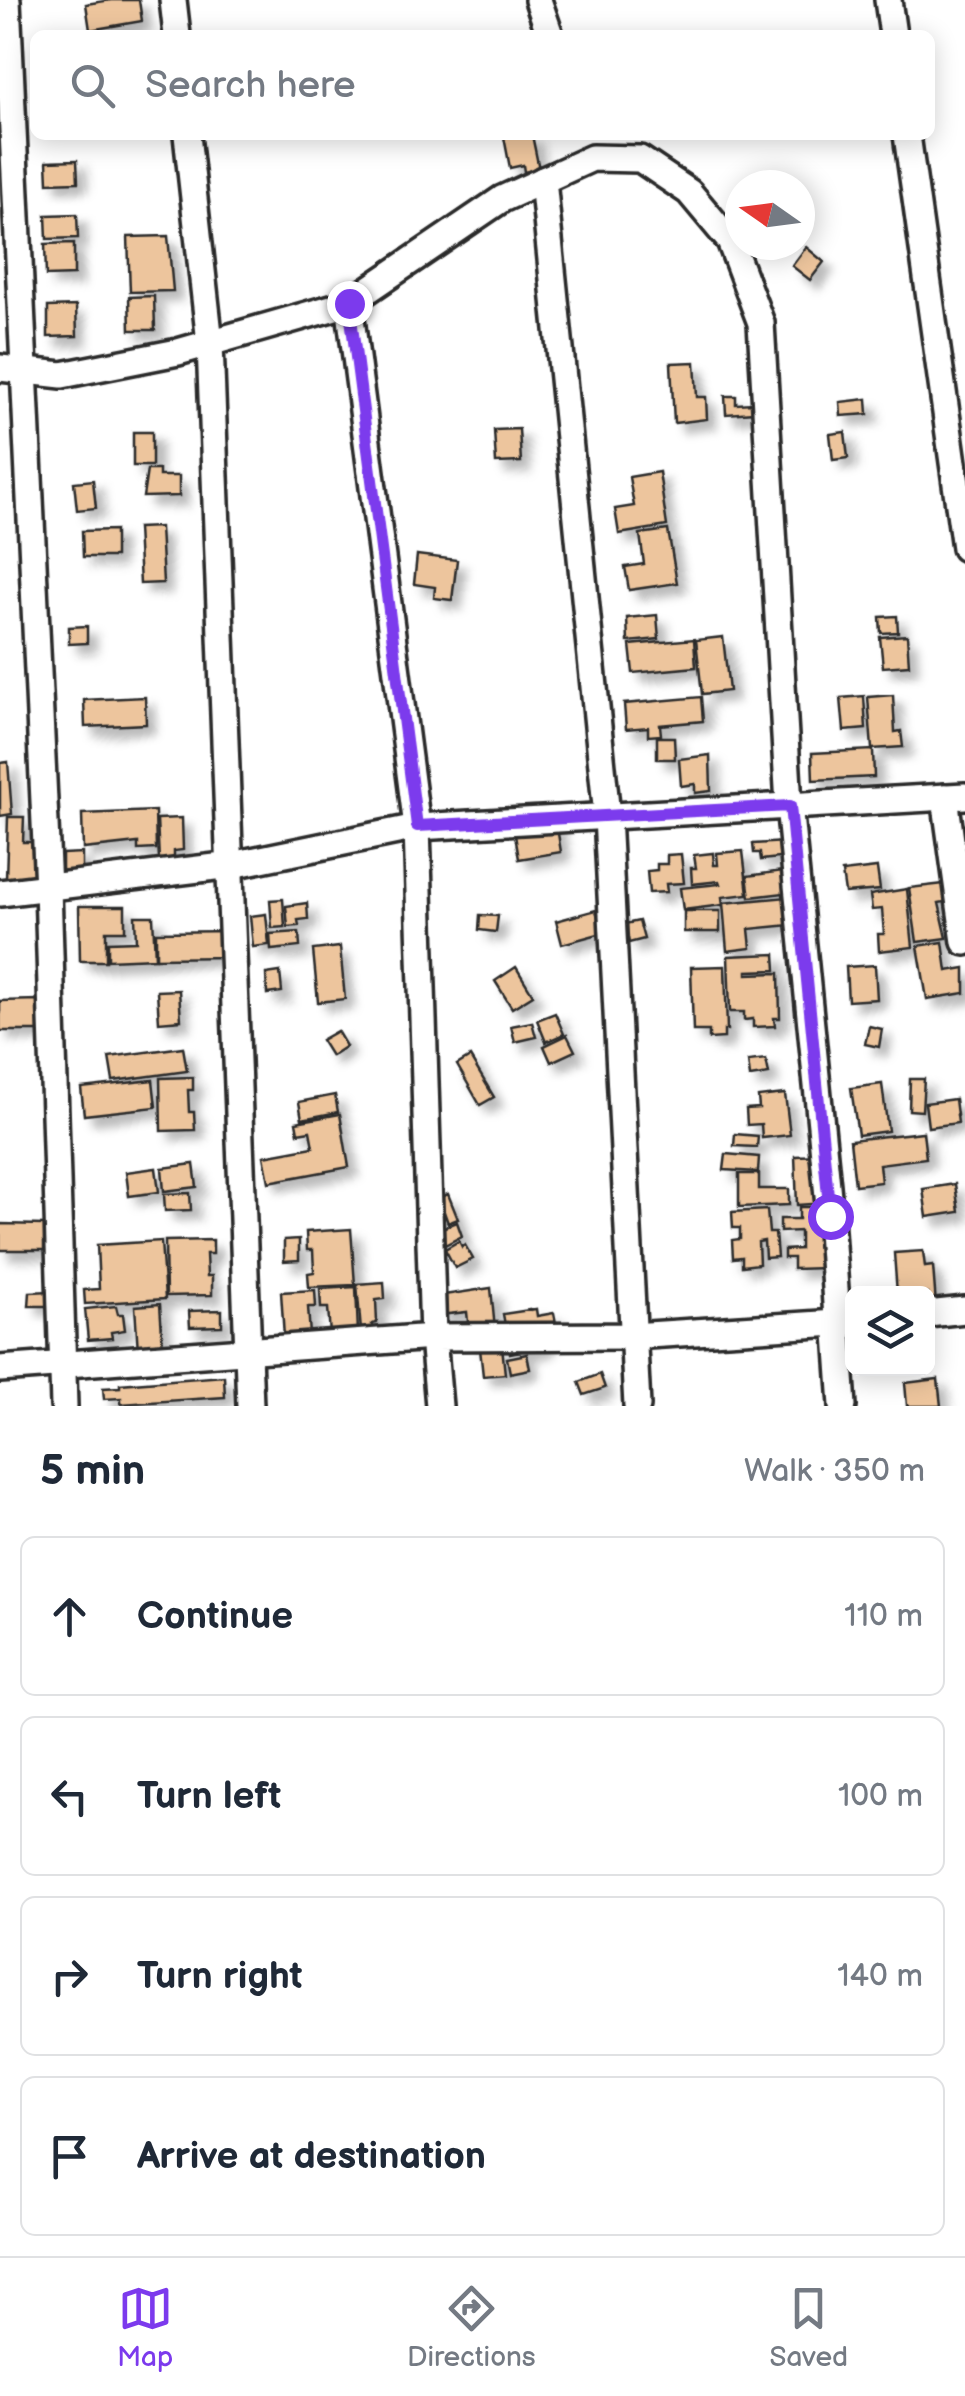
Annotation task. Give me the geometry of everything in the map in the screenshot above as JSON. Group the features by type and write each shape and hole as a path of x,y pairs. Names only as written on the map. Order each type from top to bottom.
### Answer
{"street":[{"path":"7,0 12,369 48,888 64,1406"},
{"path":"173,0 176,30"},
{"path":"538,0 548,30"},
{"path":"888,0 892,30"},
{"path":"188,140 210,343 250,1406"},
{"path":"908,140 965,548"},
{"path":"12,369 62,375 210,343 349,303 502,198 544,180 588,146 640,159 689,192 730,241 760,323 790,806 844,1323 843,1406"},
{"path":"544,180 608,816 637,1406"},
{"path":"349,303 417,826 433,1337 439,1406"},
{"path":"0,893 232,864 417,826 955,796 965,942"},
{"path":"935,1313 965,1310"},
{"path":"0,1369 433,1337 632,1336 844,1323"}],"building":[{"path":"139,0 142,21 90,30 86,4"},
{"path":"505,140 533,140 539,169 524,172 523,165 510,168"},
{"path":"77,160 78,182 48,183 47,161"},
{"path":"77,214 78,238 47,239 46,215"},
{"path":"168,236 173,291 130,292 128,237"},
{"path":"74,243 74,275 46,276 45,244"},
{"path":"815,254 824,262 810,280 792,266 796,260 815,260"},
{"path":"154,296 155,330 130,330 129,297"},
{"path":"76,306 77,336 48,337 48,307"},
{"path":"695,362 697,397 706,397 707,419 674,423 671,363"},
{"path":"725,396 736,396 736,404 753,403 754,412 726,414"},
{"path":"867,399 868,414 841,416 840,402"},
{"path":"519,429 521,462 496,463 494,430"},
{"path":"133,432 152,432 152,466 133,466"},
{"path":"845,432 848,458 833,460 830,434"},
{"path":"147,470 159,470 159,476 179,476 179,496 143,497"},
{"path":"659,472 667,526 619,534 615,509 634,506 629,477"},
{"path":"93,480 96,508 77,510 74,482"},
{"path":"160,527 163,583 140,584 137,528"},
{"path":"115,530 115,557 83,557 82,531"},
{"path":"668,530 677,583 629,590 625,567 644,564 640,534"},
{"path":"417,555 457,560 452,600 434,598 435,587 414,584"},
{"path":"657,615 659,639 628,642 627,618"},
{"path":"897,616 898,632 881,633 880,617"},
{"path":"87,626 87,643 69,644 69,627"},
{"path":"907,635 909,665 883,667 880,637"},
{"path":"723,637 729,691 702,694 696,640"},
{"path":"694,639 696,667 633,673 630,645"},
{"path":"893,695 895,732 901,731 903,747 872,749 868,697"},
{"path":"864,696 866,729 844,731 841,698"},
{"path":"145,697 146,724 85,727 84,700"},
{"path":"701,697 703,721 660,725 661,735 648,736 648,727 626,729 624,704"},
{"path":"657,737 674,737 675,759 657,759"},
{"path":"873,750 874,777 813,780 812,753"},
{"path":"710,755 711,791 695,793 695,784 681,786 679,759"},
{"path":"8,762 12,814 0,816 0,763"},
{"path":"155,811 156,849 138,850 138,843 83,849 82,814"},
{"path":"8,817 24,817 23,842 44,842 43,880 6,879"},
{"path":"182,818 183,850 174,851 174,859 159,860 157,819"},
{"path":"556,821 561,852 519,859 514,829"},
{"path":"786,842 788,857 761,860 760,853 754,853 753,844"},
{"path":"743,851 748,894 722,897 723,905 683,910 680,888 720,884 692,884 694,855 713,853 714,865 718,865 717,853"},
{"path":"82,853 82,870 62,871 62,854"},
{"path":"681,854 684,883 666,884 667,892 649,893 647,871 657,870 657,864 667,864 667,855"},
{"path":"877,868 880,890 845,893 842,872"},
{"path":"790,870 793,892 750,897 747,876"},
{"path":"953,883 955,900 939,903 947,938 917,942 909,888"},
{"path":"907,889 913,947 879,951 878,934 884,934 882,909 872,910 870,895"},
{"path":"798,896 800,924 749,929 751,948 727,951 723,903"},
{"path":"283,899 285,927 272,928 270,900"},
{"path":"307,903 308,919 298,920 299,926 288,927 286,906"},
{"path":"79,906 125,906 125,931 106,931 106,961 80,961"},
{"path":"596,910 602,933 562,944 556,921"},
{"path":"684,911 720,911 720,932 684,932"},
{"path":"266,914 269,945 253,947 250,916"},
{"path":"480,915 498,916 496,932 479,930"},
{"path":"135,916 153,916 155,958 108,960 108,942 136,941"},
{"path":"639,921 644,939 629,943 625,924"},
{"path":"231,931 231,957 156,958 156,932"},
{"path":"299,932 300,947 271,950 270,934"},
{"path":"943,942 947,971 965,968 965,993 927,999 918,946"},
{"path":"340,947 345,999 318,1002 313,950"},
{"path":"775,954 776,970 747,974 779,973 780,1018 774,1018 775,1026 753,1027 753,1019 744,1020 744,1012 730,1012 728,956"},
{"path":"875,965 877,999 848,1001 846,967"},
{"path":"725,966 727,1030 724,1038 709,1039 709,1031 693,1031 691,967"},
{"path":"516,967 533,995 512,1008 495,981"},
{"path":"280,972 282,992 267,994 266,974"},
{"path":"179,990 181,1020 159,1022 157,991"},
{"path":"38,1000 38,1016 45,1016 46,1031 0,1031 0,1001"},
{"path":"555,1013 564,1034 546,1042 537,1020"},
{"path":"532,1022 536,1037 515,1042 511,1026"},
{"path":"869,1026 882,1029 879,1047 865,1044"},
{"path":"337,1031 346,1046 331,1056 321,1040"},
{"path":"567,1035 575,1051 551,1062 544,1046"},
{"path":"183,1047 187,1071 113,1081 109,1057"},
{"path":"470,1057 494,1097 480,1105 457,1065"},
{"path":"766,1059 769,1074 750,1077 748,1061"},
{"path":"193,1077 193,1090 188,1090 195,1130 161,1131 160,1078"},
{"path":"910,1079 924,1079 922,1111 909,1110"},
{"path":"153,1080 156,1107 84,1115 81,1088"},
{"path":"882,1084 888,1131 858,1135 851,1088"},
{"path":"785,1094 790,1135 762,1138 761,1124 747,1125 746,1109 759,1108 758,1097"},
{"path":"335,1095 338,1112 302,1119 299,1102"},
{"path":"955,1099 958,1123 928,1127 925,1103"},
{"path":"340,1114 349,1167 269,1182 264,1156 313,1147 310,1131 298,1133 296,1122"},
{"path":"923,1132 926,1158 879,1164 881,1182 855,1185 850,1140"},
{"path":"735,1134 758,1136 757,1147 734,1146"},
{"path":"726,1154 759,1157 758,1172 724,1170"},
{"path":"822,1155 825,1203 797,1205 795,1156"},
{"path":"194,1164 197,1187 164,1191 162,1168"},
{"path":"156,1168 159,1192 129,1196 126,1172"},
{"path":"739,1174 759,1174 759,1189 789,1189 789,1205 739,1207"},
{"path":"955,1184 959,1212 927,1217 923,1189"},
{"path":"190,1193 191,1210 165,1211 164,1194"},
{"path":"448,1194 458,1219 448,1223 439,1198"},
{"path":"799,1207 825,1207 825,1268 793,1269 793,1258 784,1258 784,1250 800,1249 800,1231 780,1232 780,1219 799,1219"},
{"path":"767,1210 769,1233 775,1233 777,1257 765,1258 764,1241 758,1242 759,1264 742,1266 742,1257 733,1258 732,1240 740,1239 740,1228 733,1228 732,1212"},
{"path":"457,1222 462,1236 439,1248 437,1226"},
{"path":"0,1224 44,1225 44,1250 0,1250"},
{"path":"351,1229 355,1285 309,1287 308,1273 314,1272 313,1250 307,1250 306,1232"},
{"path":"299,1239 299,1260 284,1261 284,1240"},
{"path":"213,1240 213,1254 206,1254 212,1295 166,1296 165,1241"},
{"path":"161,1241 165,1299 85,1304 84,1290 99,1289 97,1245"},
{"path":"459,1241 473,1259 455,1268 445,1249"},
{"path":"923,1251 925,1267 933,1266 935,1286 896,1286 894,1253"},
{"path":"384,1282 385,1299 376,1300 377,1323 372,1324 372,1331 361,1331 357,1284"},
{"path":"356,1287 358,1333 330,1335 328,1308 321,1308 320,1289"},
{"path":"491,1288 496,1340 470,1342 467,1312 439,1315 437,1296"},
{"path":"315,1290 316,1307 308,1307 310,1335 284,1337 281,1292"},
{"path":"51,1291 50,1306 29,1306 30,1292"},
{"path":"160,1304 163,1349 138,1351 135,1306"},
{"path":"116,1306 118,1314 123,1314 125,1330 111,1332 112,1338 88,1340 85,1309"},
{"path":"536,1309 537,1316 554,1313 557,1328 543,1347 510,1353 503,1314"},
{"path":"222,1310 222,1326 190,1327 189,1311"},
{"path":"502,1346 505,1374 483,1376 480,1349"},
{"path":"527,1354 530,1369 510,1373 507,1358"},
{"path":"600,1374 605,1388 584,1395 579,1382"},
{"path":"224,1376 225,1397 121,1404 121,1398 104,1399 103,1388 120,1384"},
{"path":"938,1379 941,1406 907,1406 905,1383"}],"route":[{"path":"349,303 417,826 790,806 830,1216"}]}
